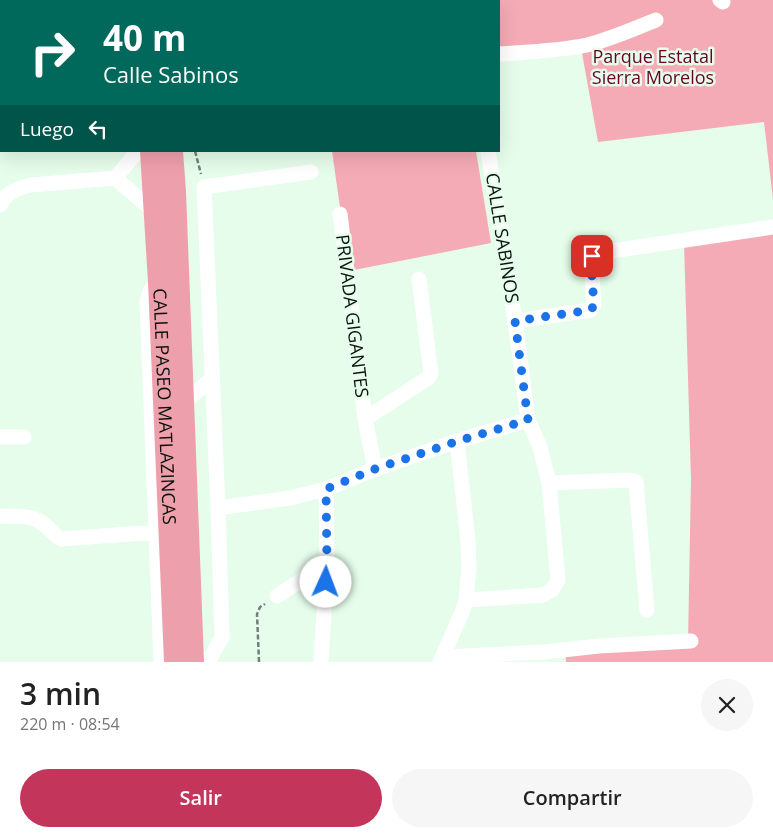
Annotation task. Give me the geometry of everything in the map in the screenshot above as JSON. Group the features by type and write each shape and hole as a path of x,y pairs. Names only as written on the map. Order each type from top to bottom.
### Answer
{"highway":[{"name":"CALLE PASEO MATLAZINCAS","path":"151,152 159,282 175,662"},
{"name":"CALLE PASEO MATLAZINCAS","path":"172,152 193,662"}],"street":[{"path":"500,54 546,51 587,44 623,34 656,20"},
{"path":"0,205 9,193 31,185 115,178 137,152"},
{"name":"CALLE SABINOS","path":"466,600 542,595 552,590 558,580 549,483 540,447 528,420 515,321 488,152"},
{"path":"203,662 211,657 222,637 204,187 311,172"},
{"path":"115,178 155,212"},
{"name":"PRIVADA GIGANTES","path":"340,214 365,419 375,469"},
{"path":"515,321 591,310 594,305 591,262 594,254 773,227"},
{"name":"PRIVADA GIGANTES","path":"365,419 428,378 431,374 420,279"},
{"path":"159,282 150,291 147,301 161,662"},
{"path":"183,404 212,378"},
{"path":"218,508 290,498 326,489 375,469 528,420"},
{"path":"0,437 24,437"},
{"path":"458,441 469,568 466,600 441,659 599,646 691,641"},
{"path":"549,483 631,480 636,482 647,610"},
{"path":"321,662 327,563 326,489"},
{"path":"0,516 34,518 61,539 156,532"},
{"path":"277,596 327,563"}],"path":[{"path":"195,152 204,187"},
{"path":"259,662 258,611 260,607 277,596"}],"green space":[{"name":"Parque Estatal Sierra Morelos","path":"500,0 773,0 773,199 764,122 598,142 582,53 500,57"},
{"path":"332,152 476,152 491,243 349,271"},
{"path":"773,230 773,662 566,662 565,648 688,643 691,479 684,242"}],"route":[{"path":"326,582 326,489 375,469 528,420 515,321 588,312 591,310 594,305 592,256"}]}
